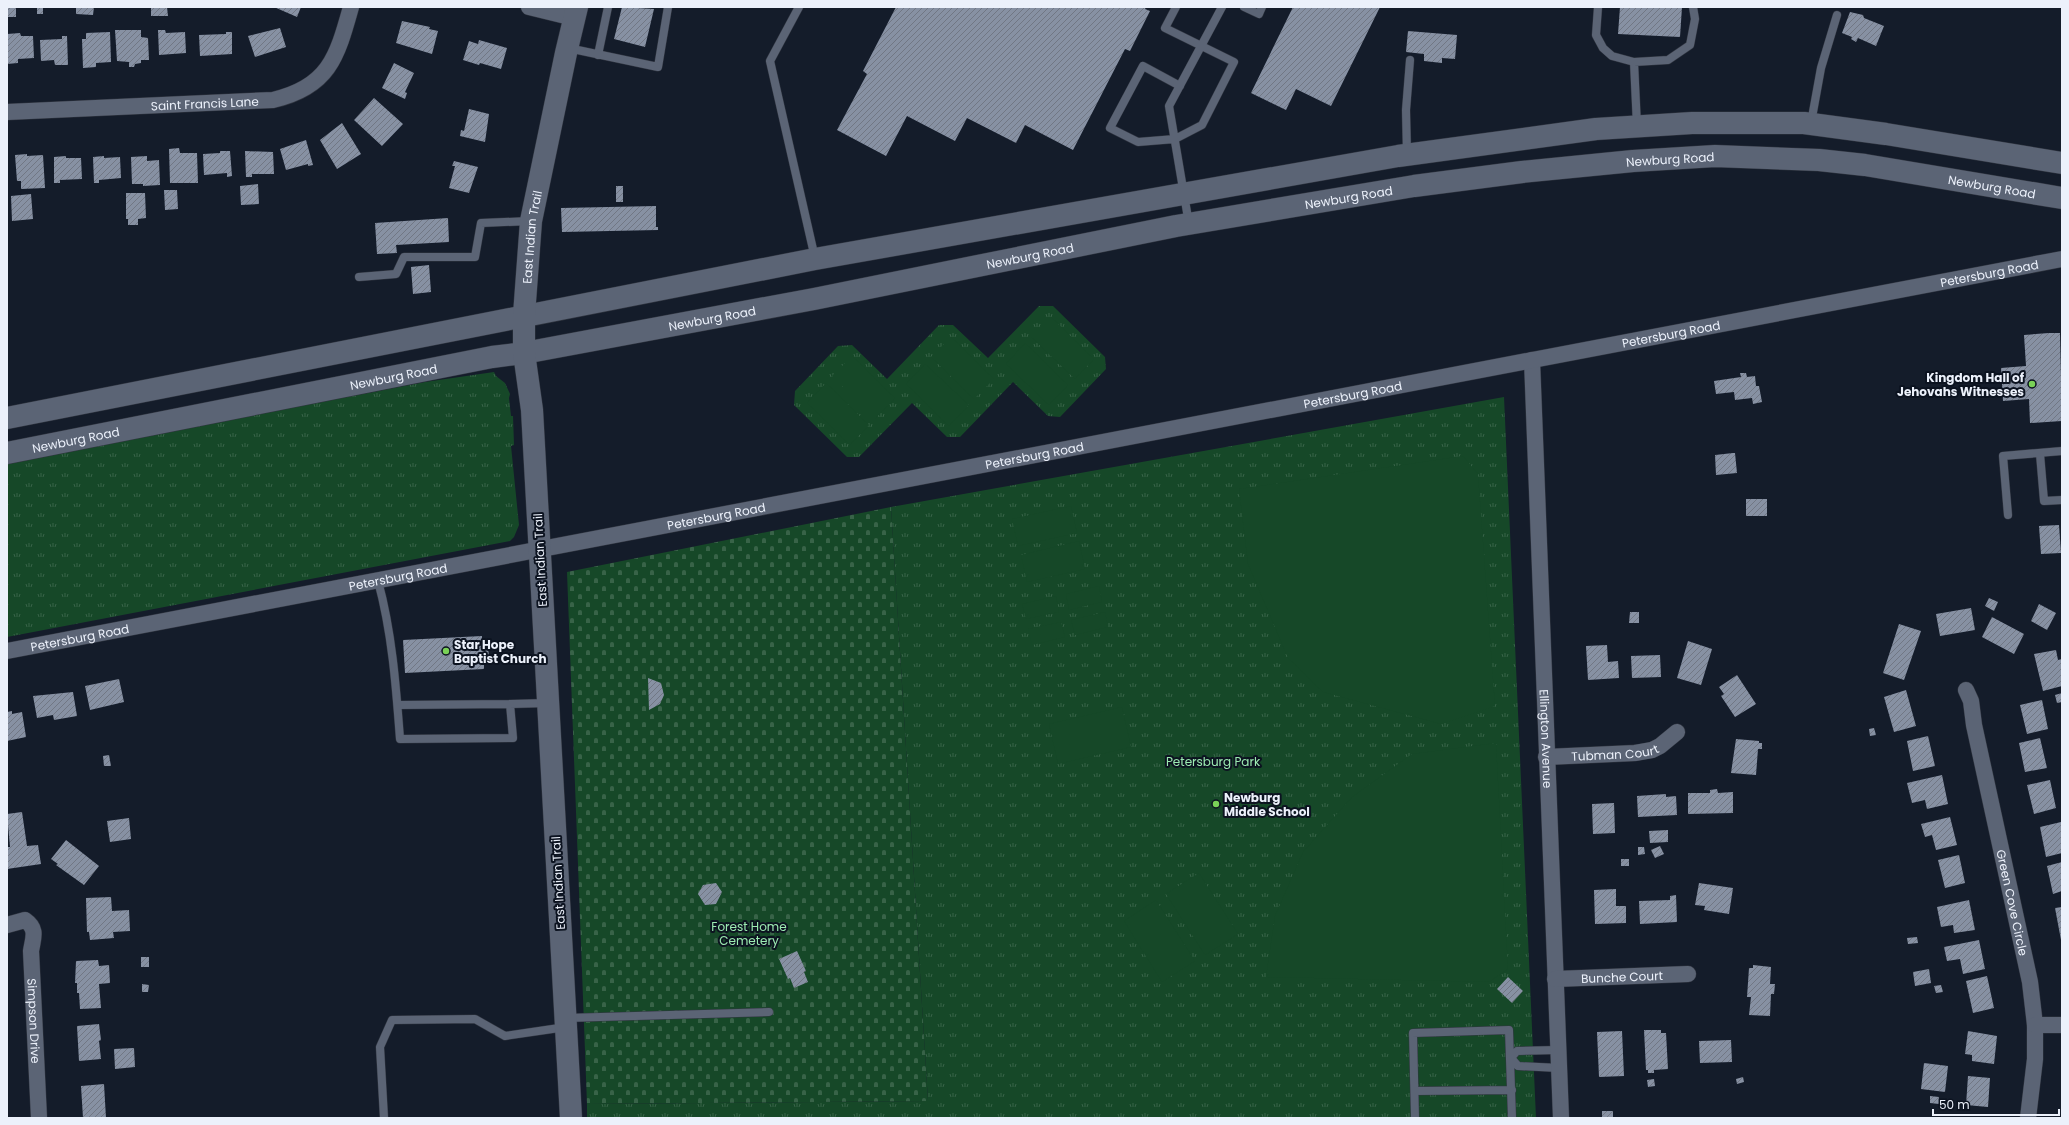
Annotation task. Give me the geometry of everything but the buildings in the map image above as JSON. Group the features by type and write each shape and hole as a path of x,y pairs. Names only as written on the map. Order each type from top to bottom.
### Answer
{"main road":[{"name":"East Indian Trail","path":"571,1118 532,410 524,353 524,315 531,221 567,48 576,13"},
{"path":"7,418 524,315 815,259 1184,195 1407,154 1596,130 1692,123 1810,124 1886,134 2062,163"},
{"name":"Newburg Road","path":"7,453 492,357 524,353 814,299 1189,224 1414,186 1522,172 1634,161 1715,156 1819,160 1865,165 2062,198"}],"street":[{"name":"Saint Francis Lane","path":"7,112 272,100 286,97 309,86 324,74 335,57 340,45 351,7"},
{"path":"529,7 576,13"},
{"name":"Petersburg Road","path":"7,652 2062,259"},
{"name":"Ellington Avenue","path":"1532,360 1561,1118"},
{"name":"Green Cove Circle","path":"1966,690 1971,701 1974,725 2030,982 2035,1025 2036,1059 2028,1118"},
{"name":"Tubman Court","path":"1546,757 1635,754 1652,750 1660,746 1676,732"},
{"name":"Simpson Drive","path":"7,925 25,920 31,924 35,931 31,951 39,1118"},
{"name":"Bunche Court","path":"1556,980 1688,974"},
{"path":"2035,1025 2062,1024"}],"lane":[{"path":"598,55 608,7"},
{"path":"567,48 658,67 668,7"},
{"path":"799,7 770,61 815,259"},
{"path":"1176,7 1166,28 1234,62 1202,125 1175,139 1138,142 1110,128 1143,66 1180,86"},
{"path":"1189,224 1169,106 1222,7"},
{"path":"1244,7 1259,14 1262,7"},
{"path":"1598,7 1596,35 1603,48 1612,56 1634,62 1668,60 1690,46 1695,19 1693,7"},
{"path":"1810,124 1821,68 1837,15"},
{"path":"1407,154 1406,110 1410,60"},
{"path":"1634,62 1637,127"},
{"path":"359,277 396,274 404,257 475,257 482,223 531,221"},
{"path":"2008,514 2003,456 2062,451"},
{"path":"2040,454 2044,501 2062,500"},
{"path":"378,581 386,608 398,705 400,739 513,738 510,704"},
{"path":"398,705 548,703"},
{"path":"384,1118 380,1047 392,1020 475,1019 505,1036 566,1023 769,1012"},
{"path":"1415,1118 1413,1033 1509,1030 1512,1118"},
{"path":"1511,1058 1517,1051 1558,1050"},
{"path":"1511,1058 1518,1066 1559,1068"},
{"path":"1415,1091 1512,1090"}],"green space":[{"path":"1039,306 1053,306 1105,357 1106,369 1060,417 1048,416 1013,382 960,437 947,437 912,403 859,457 847,457 794,405 795,391 838,346 852,345 887,379 939,325 953,325 988,358"},
{"path":"1051,317 1094,359 1075,379 1031,337"},
{"path":"951,337 994,379 974,399 931,357"},
{"path":"1025,343 1068,385 1049,405 1006,364"},
{"path":"852,356 895,398 875,419 832,376"},
{"path":"925,364 969,405 949,426 906,384"},
{"path":"494,372 496,376 505,383 510,394 511,416 513,416 514,445 511,446 519,525 514,537 510,541 7,637 7,462 425,382"},
{"path":"826,383 869,425 850,445 807,403"},
{"name":"Petersburg Park","path":"1504,397 1536,1118 587,1118 587,1104 928,1101 891,507"},
{"path":"1463,456 1478,474 1495,706 1441,724 1323,692 1288,658 1248,564 1239,489"},
{"path":"1071,506 1077,533 1018,546 1012,519"},
{"name":"Forest Home Cemetery","path":"891,507 928,1101 587,1104 567,572"},
{"path":"1079,541 1085,569 1027,582 1021,555"},
{"path":"1099,586 1102,602 1069,610 1066,594"},
{"path":"1056,596 1059,612 1026,619 1022,604"},
{"path":"1105,612 1108,627 1075,635 1071,620"},
{"path":"1061,622 1065,637 1032,645 1028,629"},
{"path":"1122,707 1131,747 1058,764 1049,724"},
{"path":"1496,743 1508,969 1489,982 1266,977 1275,916 1303,852 1352,797 1412,754"},
{"path":"1199,873 1238,934 1205,955 1166,894"},
{"path":"1156,900 1195,961 1162,982 1124,921"}],"place":[{"name":"Kingdom Hall of Jehovahs Witnesses","path":"2032,384"},
{"name":"Star Hope Baptist Church","path":"446,651"},
{"name":"Newburg Middle School","path":"1216,804"}]}
